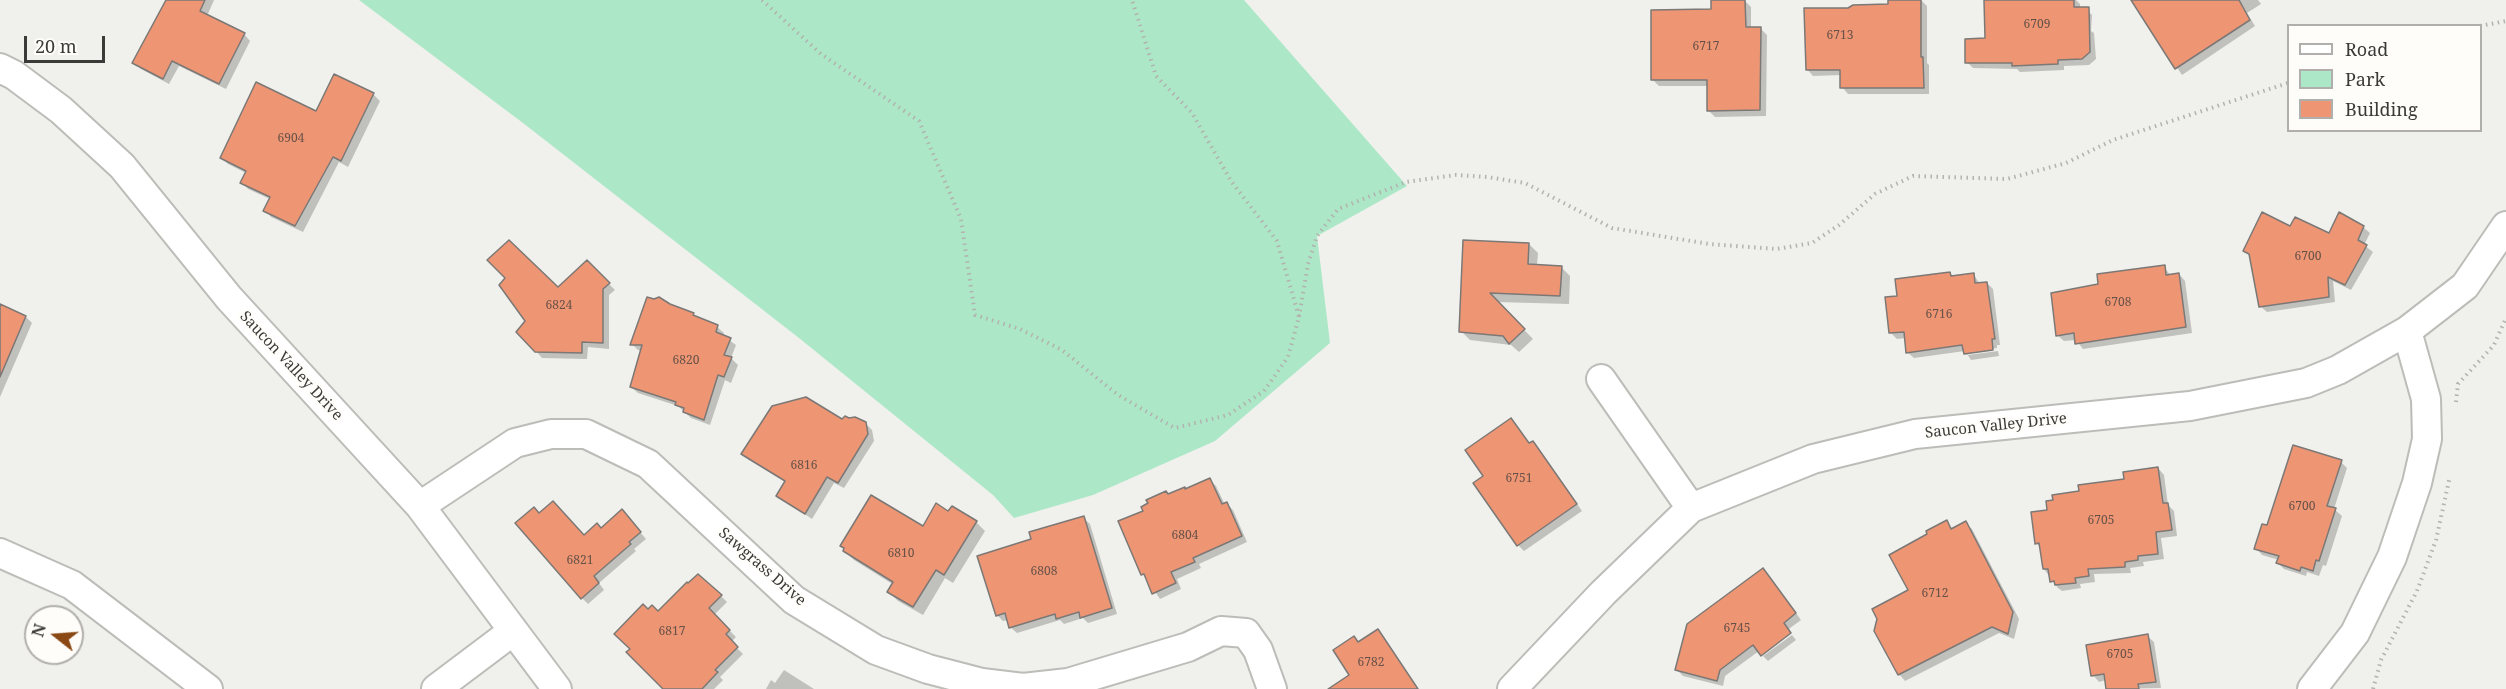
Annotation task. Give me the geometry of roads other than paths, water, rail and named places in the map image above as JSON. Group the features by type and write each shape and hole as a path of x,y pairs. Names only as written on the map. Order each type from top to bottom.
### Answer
{"street":[{"name":"Saucon Valley Drive","path":"0,68 14,75 61,110 122,166 229,298 420,506 556,689"},
{"name":"Saucon Valley Drive","path":"1512,689 1603,593 1691,508 1814,459 1915,434 2190,406 2306,383 2338,370 2407,331 2465,286 2506,226"},
{"path":"2312,689 2355,633 2392,557 2417,483 2427,440 2426,399 2407,331"},
{"path":"1601,379 1691,508"},
{"name":"Sawgrass Drive","path":"420,506 515,443 550,434 586,434 648,464 794,600 876,650 939,672 982,683 1023,688 1068,684 1188,647 1221,631 1246,633 1258,650 1272,689"},
{"path":"0,553 72,585 208,689"},
{"path":"436,689 513,630"}]}
